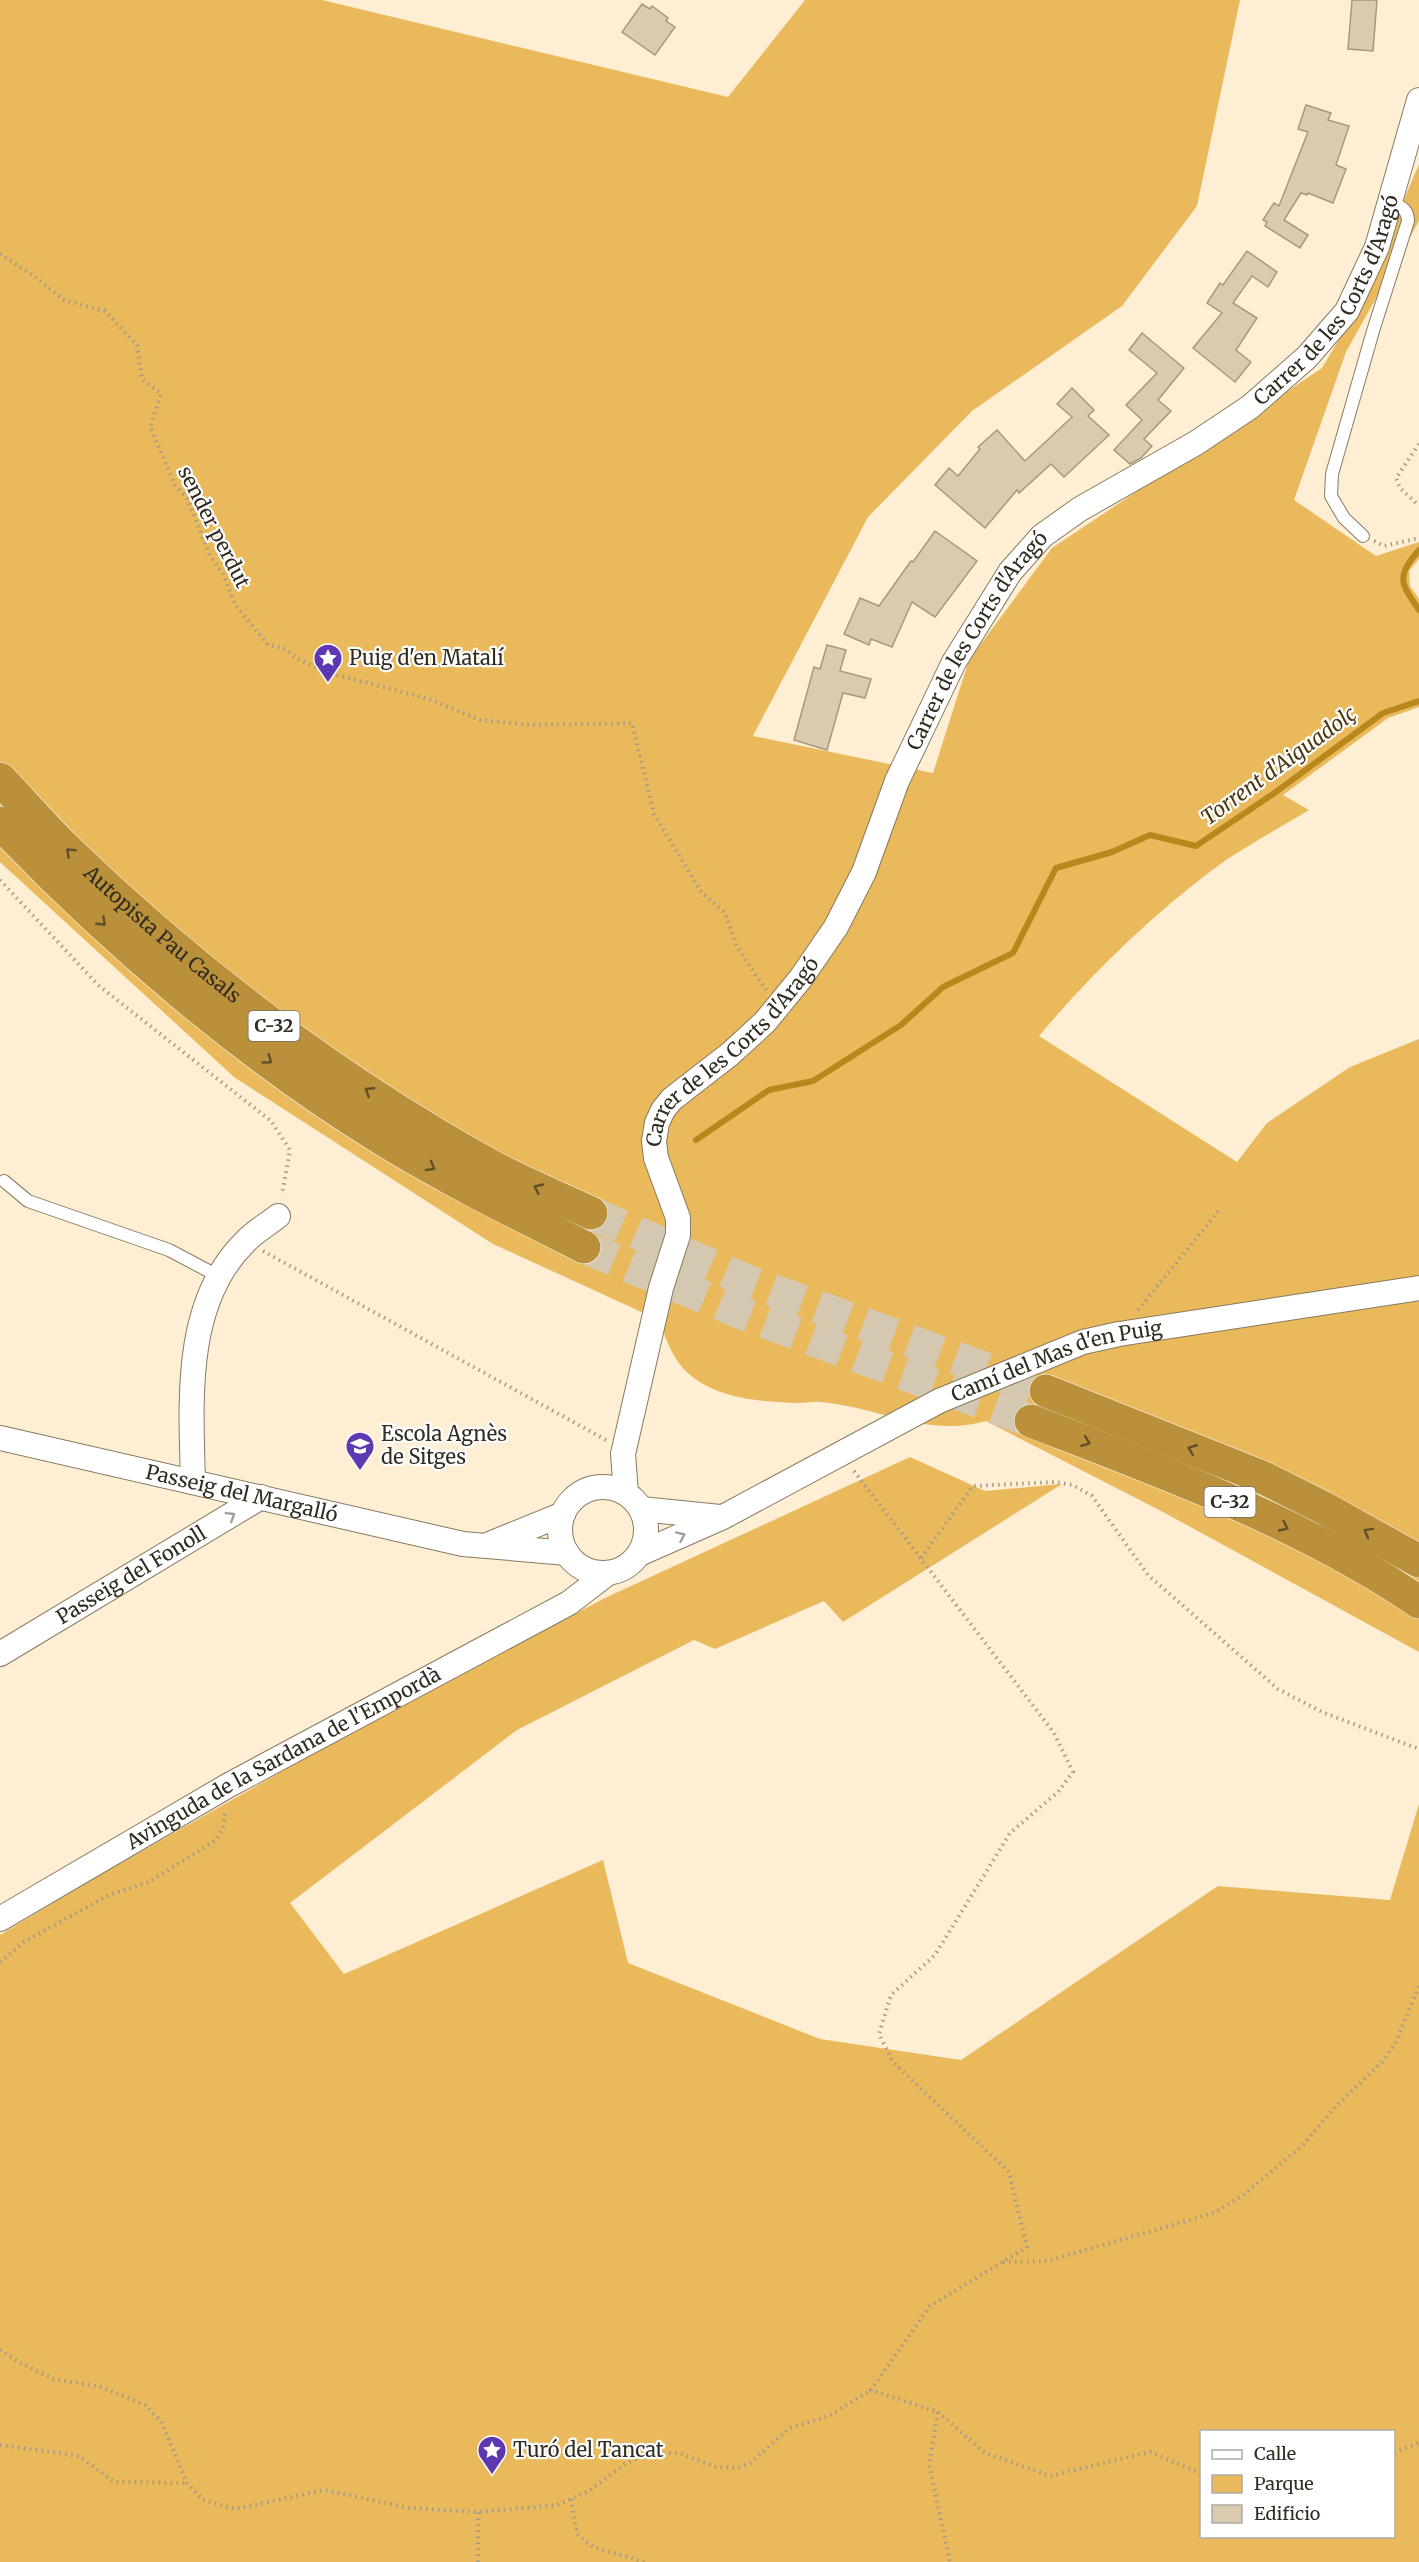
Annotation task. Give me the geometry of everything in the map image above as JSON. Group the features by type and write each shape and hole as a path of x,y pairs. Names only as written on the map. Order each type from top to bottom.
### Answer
{"highway":[{"name":"Autopista Pau Casals","path":"0,779 65,848 141,917 247,1005 306,1050 490,1166 591,1213"},
{"name":"Autopista Pau Casals","path":"0,823 120,938 223,1027 300,1084 413,1156 480,1195 584,1247"},
{"name":"C-32","path":"1046,1391 1262,1477 1322,1507 1419,1561"},
{"name":"C-32","path":"1031,1421 1172,1475 1306,1537 1396,1586 1419,1602"}],"street":[{"name":"Carrer de les Corts d'Aragó","path":"623,1454 670,1256 678,1235 678,1218 656,1158 654,1141 657,1123 672,1099 730,1054 765,1022 801,978 836,927 864,872 897,781 954,662 1010,572 1042,536 1080,509 1196,443 1250,407 1307,357 1347,311 1377,247 1419,100"},
{"path":"193,1482 192,1372 201,1324 218,1276 245,1242 278,1216"},
{"name":"Camí del Mas d'en Puig","path":"639,1554 723,1517 939,1401 1083,1342 1119,1334 1419,1288"},
{"name":"Passeig del Margalló","path":"0,1438 483,1547 573,1559"},
{"path":"599,1487 623,1454"},
{"path":"623,1454 634,1501 646,1532 639,1554 626,1567 608,1573 590,1571 573,1559 561,1536 563,1514 575,1497 585,1491 599,1487 616,1489 634,1501 723,1517"},
{"name":"Passeig del Fonoll","path":"0,1654 261,1497"},
{"path":"483,1547 563,1514"},
{"path":"568,1603 573,1559"},
{"name":"Avinguda de la Sardana de l'Empordà","path":"0,1919 229,1785 568,1603 608,1573"}],"lane":[{"path":"1363,536 1344,518 1331,496 1332,474 1373,331 1408,221 1404,208 1391,202"},
{"path":"4,1181 28,1201 169,1250 218,1276"}],"path":[{"name":"sender perdut","path":"0,254 34,276 64,300 105,311 137,345 142,379 161,394 150,427 175,485 187,498 210,556 223,574 236,606 268,645 286,648 297,658 326,672 432,700 480,720 529,725 632,723 654,814 702,893 725,913 737,947 771,998 765,1022"},
{"path":"1419,444 1396,478 1400,488 1419,506"},
{"path":"1363,536 1384,546 1419,538"},
{"path":"0,880 98,985 271,1121 290,1150 278,1216"},
{"path":"1119,1334 1220,1209"},
{"path":"245,1242 605,1438 623,1454"},
{"path":"0,2350 20,2363 54,2379 101,2387 145,2405 161,2421 187,2483 203,2500 235,2509 324,2490 410,2508 478,2512 557,2505 589,2492 625,2464 648,2453 679,2453 716,2467 738,2468 750,2463 790,2428 829,2416 871,2390 930,2306 1027,2247 1009,2172 893,2062 879,2034 891,1995 935,1955 1010,1833 1058,1792 1073,1772 1054,1733 841,1454"},
{"path":"921,1558 973,1486 1055,1482 1073,1485 1092,1496 1148,1575 1278,1689 1322,1712 1419,1749"},
{"path":"0,1962 24,1942 109,1895 149,1882 216,1840 223,1827 229,1785"},
{"path":"1002,2262 1047,2261 1214,2213 1242,2196 1303,2145 1335,2107 1382,2062 1395,2044 1419,1986"},
{"path":"871,2390 938,2412 985,2453 1050,2476 1150,2452 1200,2473"},
{"path":"938,2412 929,2464 950,2562"},
{"path":"1395,2452 1419,2443"},
{"path":"0,2445 79,2456 114,2482 187,2483"},
{"path":"571,2499 577,2534 593,2547 645,2562"},
{"path":"478,2512 478,2562"}],"green space":[{"path":"0,0 322,0 728,97 805,0 1240,0 1197,206 1122,306 972,411 868,517 753,736 933,773 969,660 1052,548 1322,368 1360,304 1419,164 1419,221 1346,352 1294,500 1376,556 1419,542 1419,559 1409,571 1410,586 1419,599 1419,707 1388,718 1283,795 1309,810 1223,863 1165,908 1099,970 1039,1036 1237,1162 1267,1123 1350,1067 1419,1039 1419,1652 1163,1512 986,1421 965,1425 924,1424 842,1405 750,1399 727,1394 705,1385 687,1372 675,1357 659,1320 493,1244 234,1077 0,862"},
{"path":"910,1457 985,1491 1062,1484 843,1622 824,1601 715,1649 694,1640 517,1730 290,1903 344,1974 603,1860 628,1963 820,2039 961,2060 1218,1886 1390,1900 1419,1804 1419,2562 0,2562 0,1935 100,1875 344,1736 605,1598"}],"building":[{"path":"1352,0 1377,0 1373,51 1348,49"},
{"path":"642,4 650,9 652,6 668,18 666,21 675,27 655,55 622,32"},
{"path":"1306,105 1331,113 1328,120 1349,126 1336,165 1346,169 1333,203 1308,193 1307,195 1301,193 1284,220 1308,235 1300,248 1265,226 1267,222 1263,220 1274,203 1279,206 1308,132 1298,129"},
{"path":"1247,251 1277,272 1268,287 1252,276 1233,303 1257,318 1236,350 1251,362 1235,382 1193,348 1222,313 1207,303 1220,283 1223,285"},
{"path":"1142,333 1184,368 1158,400 1171,411 1144,439 1152,446 1141,458 1130,464 1114,450 1142,420 1126,405 1157,373 1129,350"},
{"path":"1072,388 1094,410 1088,416 1109,435 1064,477 1051,464 1019,493 1017,490 985,528 935,485 949,468 958,476 980,449 978,447 997,430 1025,461 1072,417 1057,404"},
{"path":"935,531 977,561 935,617 912,602 892,647 871,639 869,645 844,634 860,598 879,606"},
{"path":"827,645 846,650 840,671 871,679 865,698 843,693 827,750 794,740 814,667 820,669"}],"waterway":[{"name":"Torrent d'Aiguadolç","path":"1419,550 1407,567 1403,580 1419,610"},
{"name":"Torrent d'Aiguadolç","path":"696,1140 769,1090 813,1081 901,1025 943,987 1013,953 1056,868 1112,852 1150,835 1196,846 1273,794 1383,713 1419,701"}],"tunnel":[{"path":"591,1213 750,1282 1046,1391"},
{"path":"584,1247 744,1314 1031,1421"}],"place":[{"name":"Puig d'en Matalí","path":"328,684"},
{"name":"Escola Agnès de Sitges","path":"360,1472"},
{"name":"Turó del Tancat","path":"492,2476"}]}
